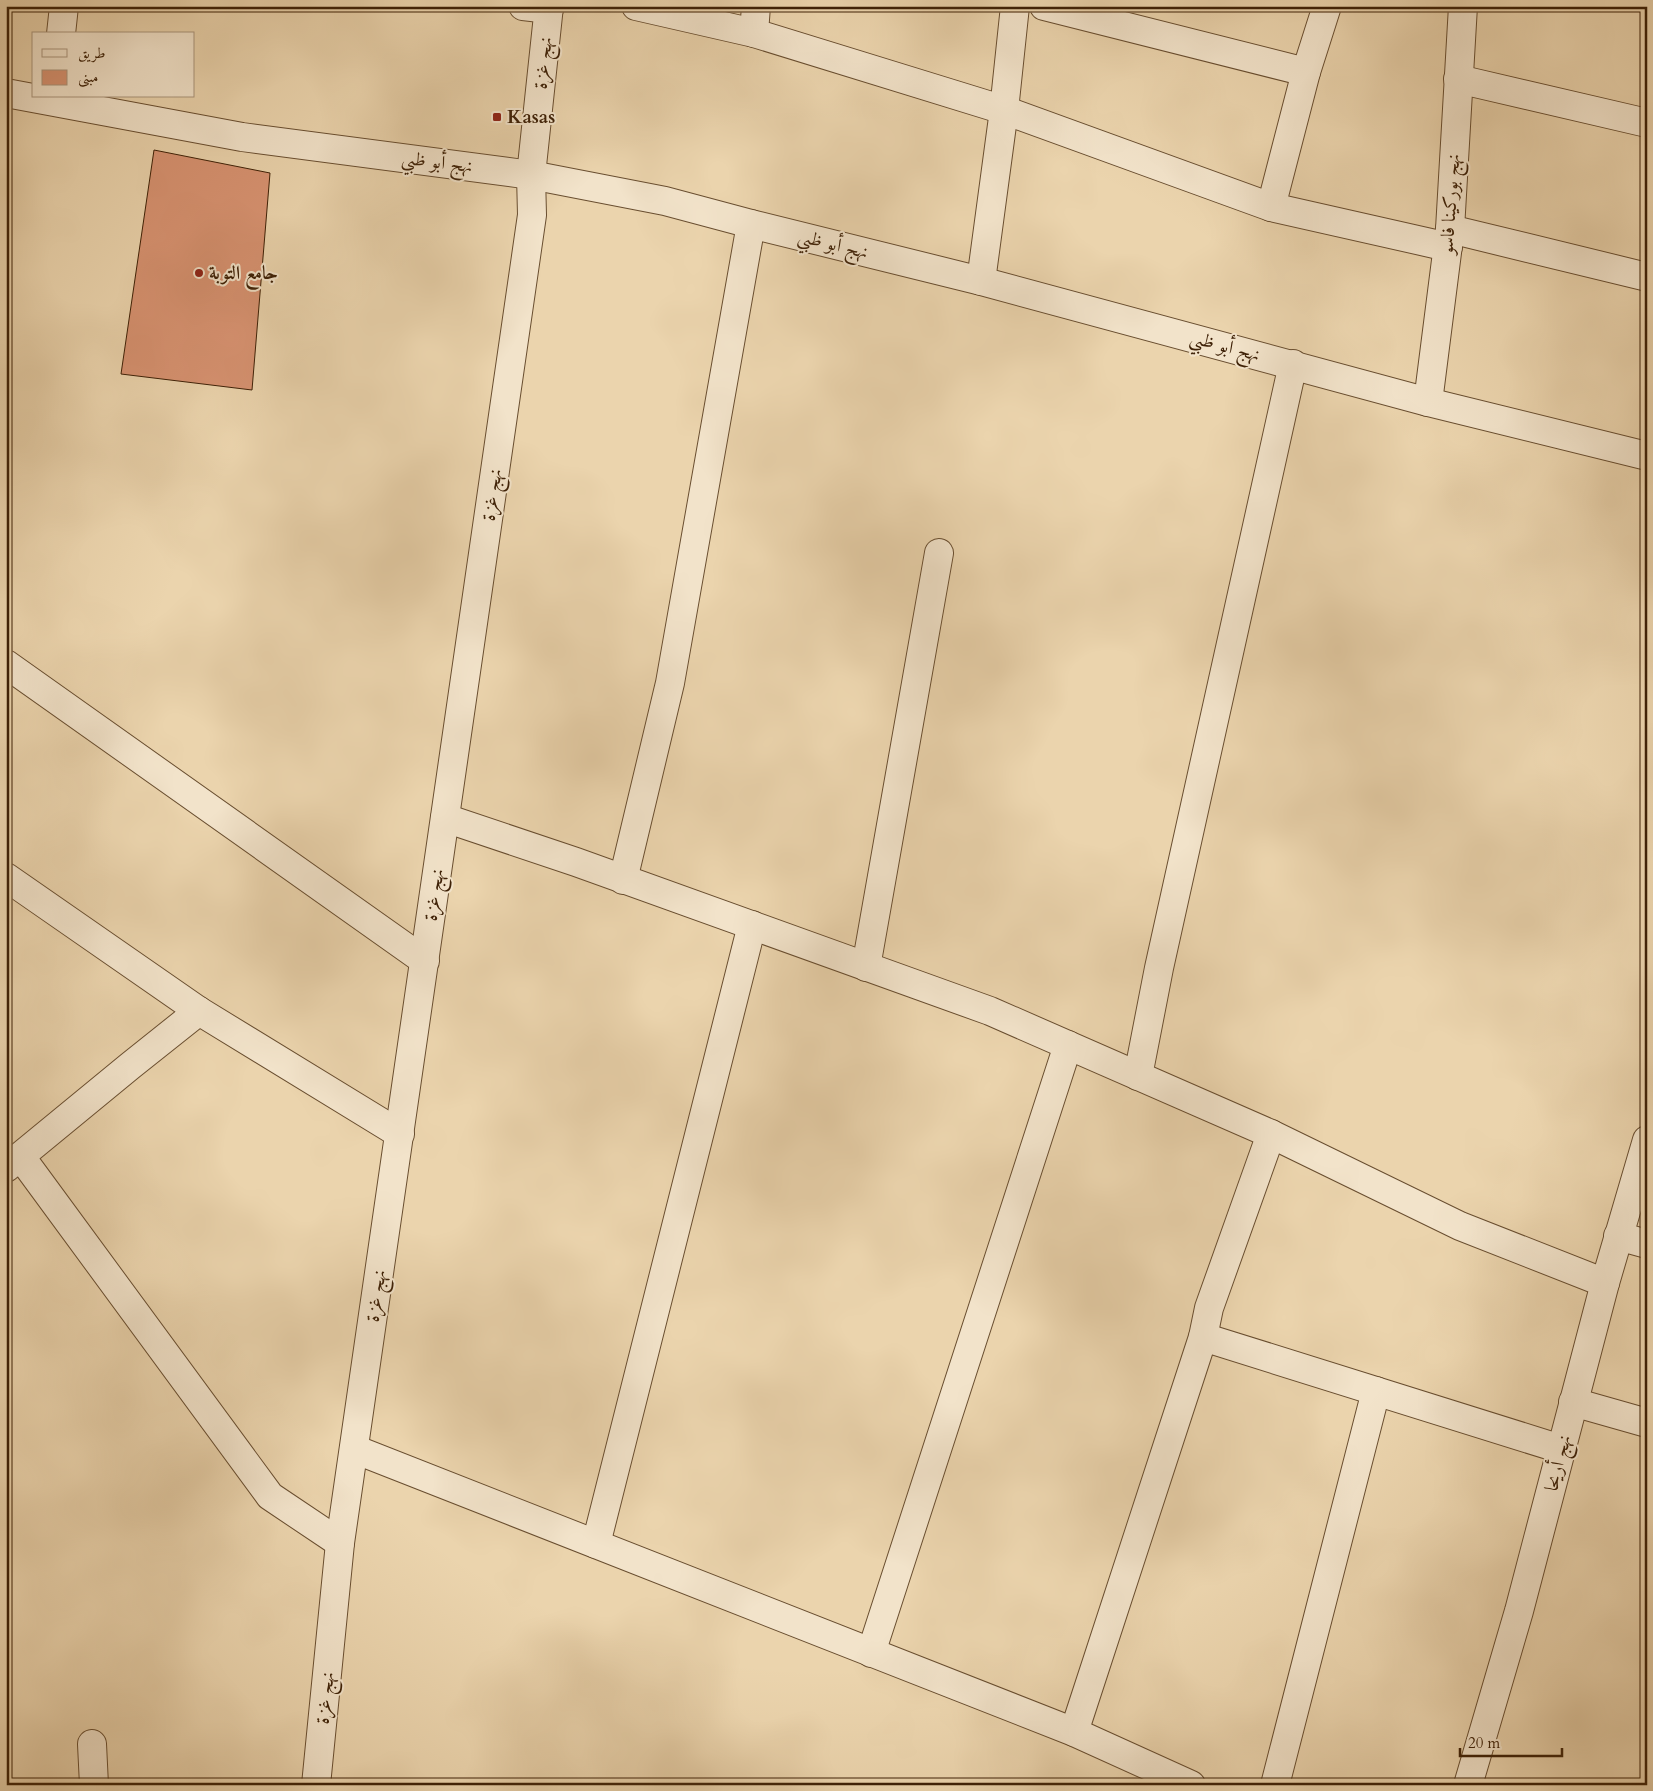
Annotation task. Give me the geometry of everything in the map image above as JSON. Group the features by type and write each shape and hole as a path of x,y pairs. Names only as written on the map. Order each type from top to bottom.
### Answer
{"street":[{"path":"61,32 64,6"},
{"path":"636,6 755,20 1271,207 1449,238 1647,277"},
{"path":"981,281 1004,110 1015,6"},
{"path":"1044,6 1306,72"},
{"path":"1271,207 1306,72 1327,6"},
{"name":"نهج بوركينا فاسو","path":"1428,402 1449,238 1464,6"},
{"name":"نهج غزة","path":"316,1785 340,1543 532,216 531,175 540,7"},
{"path":"1458,79 1647,123"},
{"name":"نهج أبو ظبي","path":"6,93 32,96"},
{"name":"نهج أبو ظبي","path":"53,99 242,137 531,175 665,201 981,281 1428,402 1647,456"},
{"path":"624,880 670,683 752,224"},
{"path":"1138,1076 1159,968 1293,364"},
{"path":"866,967 939,553"},
{"path":"6,664 425,961"},
{"path":"445,818 990,1011 1270,1134 1460,1226 1605,1283"},
{"path":"6,878 199,1012 400,1134"},
{"path":"596,1544 752,926"},
{"path":"199,1012 130,1066 14,1163 270,1496 340,1543"},
{"path":"871,1652 1068,1045"},
{"path":"1074,1732 1203,1337 1209,1308 1270,1134"},
{"name":"نهج أريحا","path":"1471,1784 1519,1612 1605,1283 1647,1140"},
{"path":"1618,1236 1647,1244"},
{"path":"1203,1337 1561,1449"},
{"path":"1275,1785 1376,1391"},
{"path":"1573,1402 1647,1423"},
{"path":"354,1449 1074,1732 1191,1785"},
{"path":"92,1744 94,1785"}],"building":[{"name":"جامع التوبة","path":"154,150 270,173 252,390 121,374"}],"place":[{"name":"Kasas","path":"497,117"},
{"name":"جامع التوبة","path":"199,273"}]}
